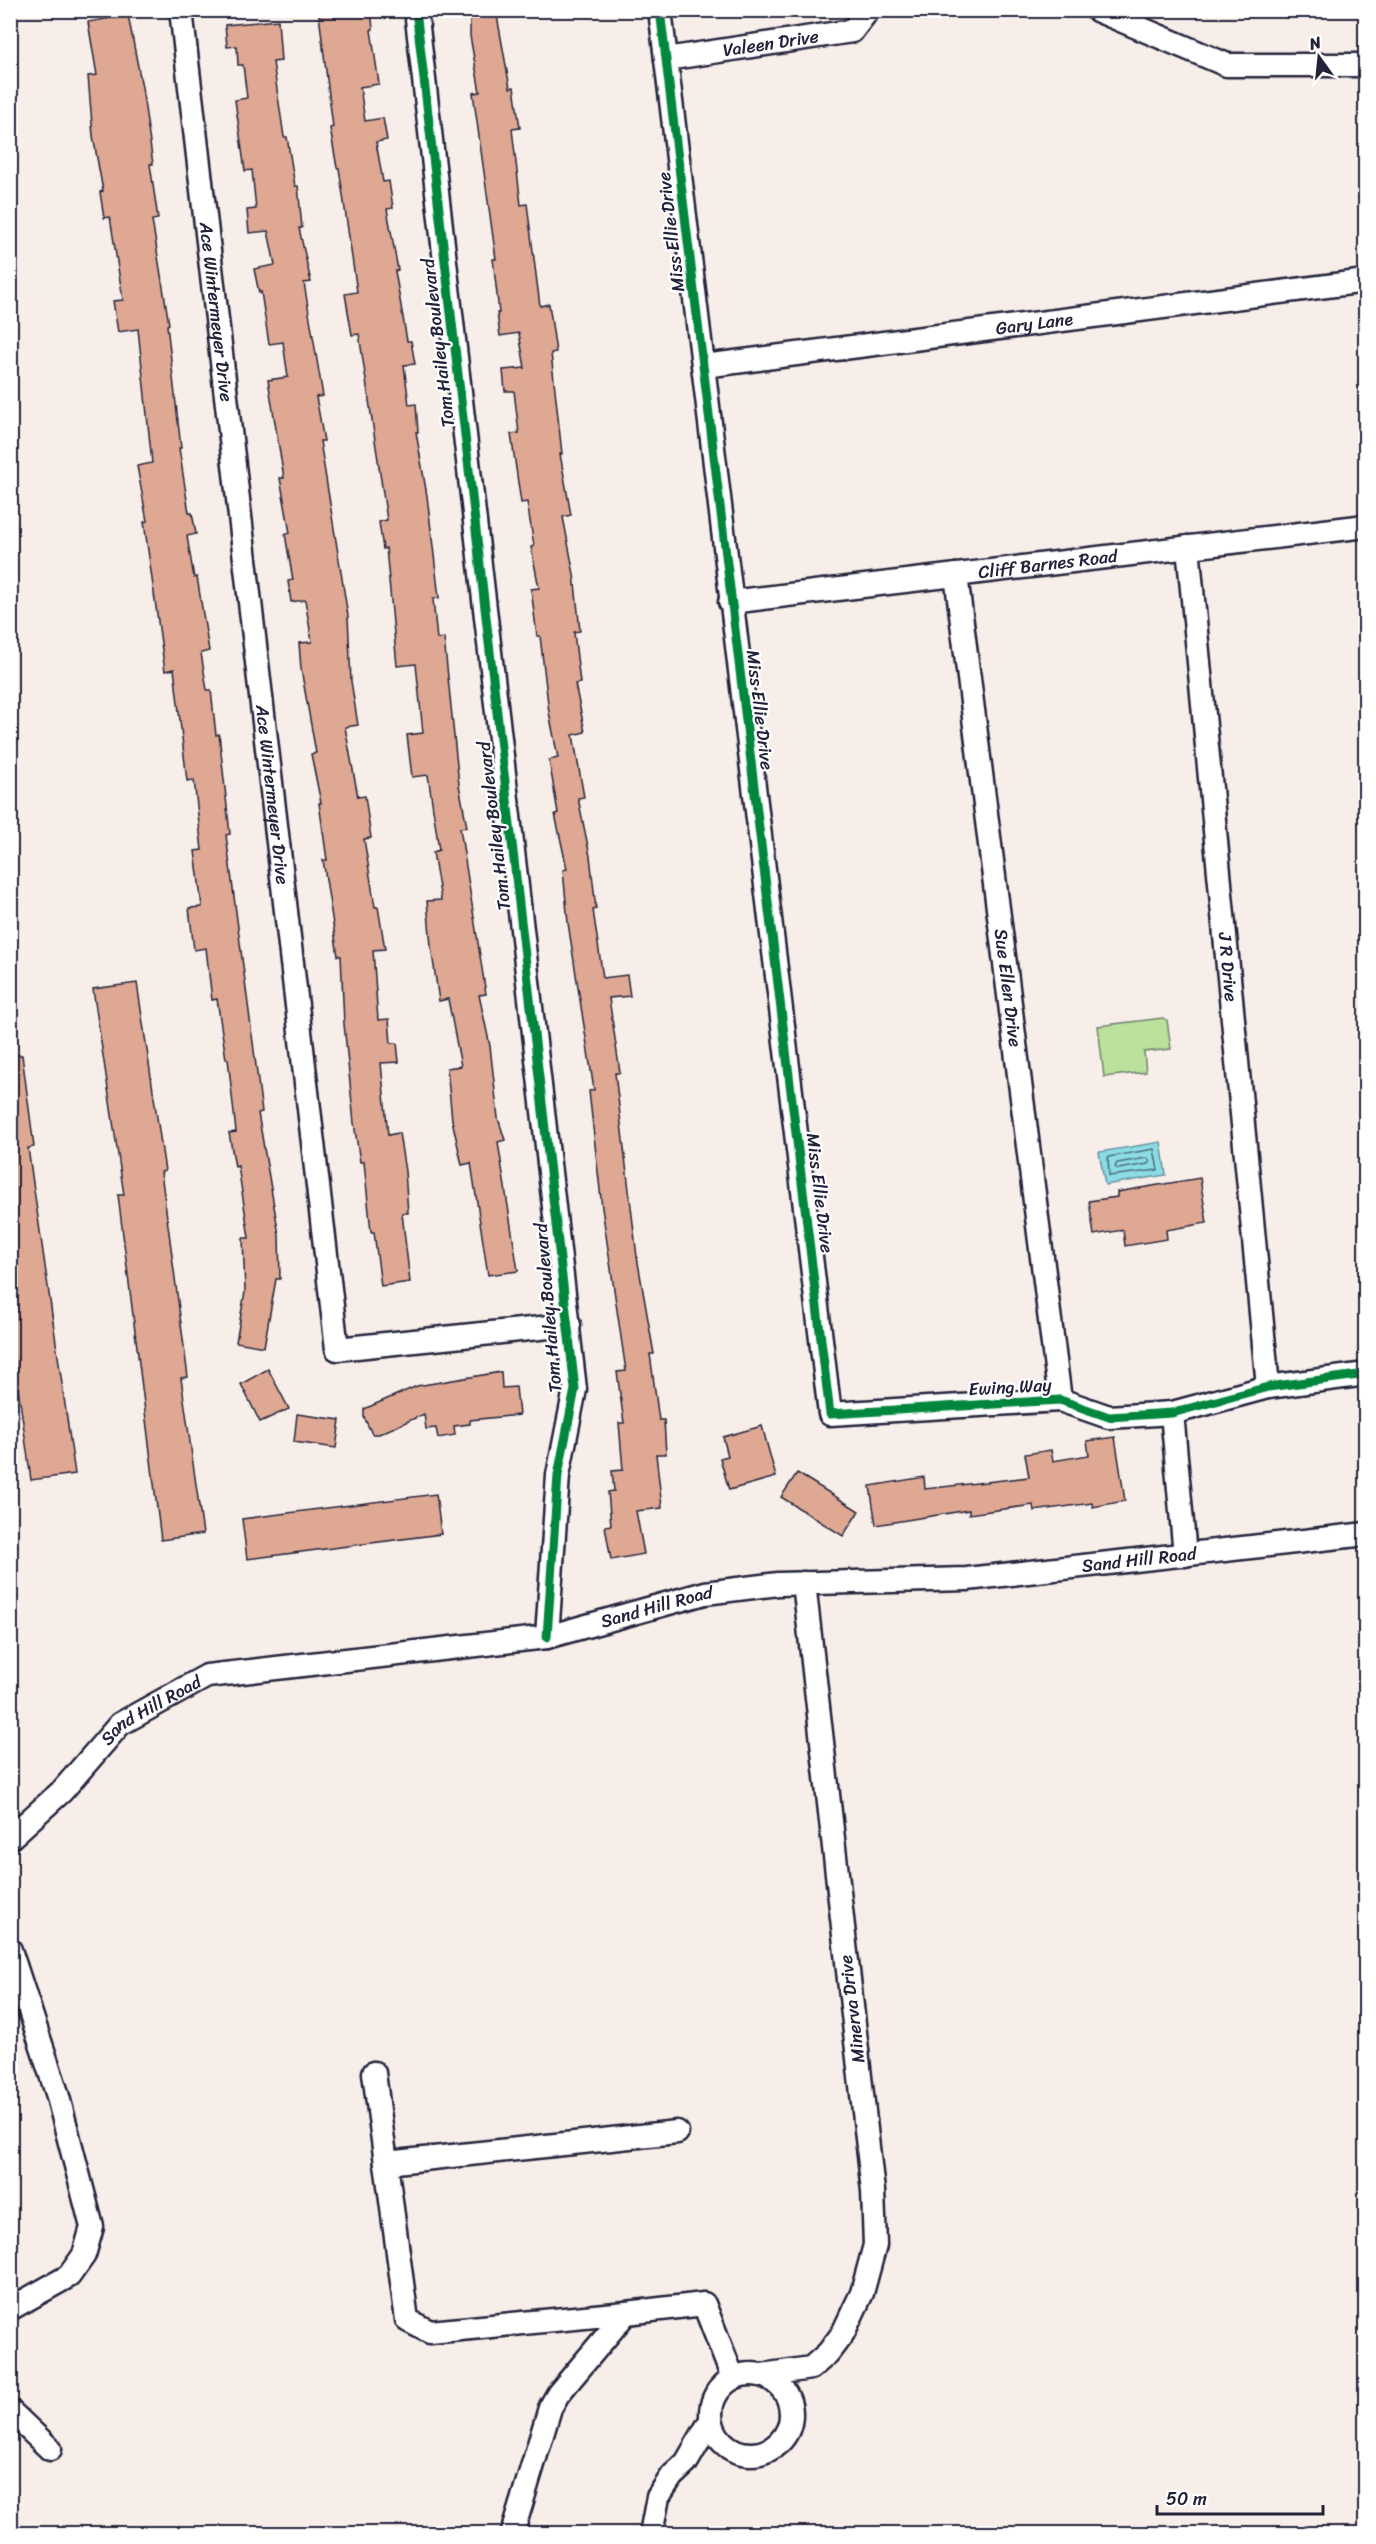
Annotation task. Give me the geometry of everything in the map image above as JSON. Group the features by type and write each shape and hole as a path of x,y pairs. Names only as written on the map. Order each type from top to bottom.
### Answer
{"street":[{"name":"Ace Wintermeyer Drive","path":"181,10 337,1349 569,1325"},
{"name":"Tom Hailey Boulevard","path":"416,10 575,1389 558,1475 547,1637"},
{"name":"Miss Ellie Drive","path":"660,10 830,1414"},
{"name":"Valeen Drive","path":"666,59 852,31 868,10"},
{"path":"1097,10 1227,65 1365,65"},
{"name":"Gary Lane","path":"704,366 1365,281"},
{"name":"Cliff Barnes Road","path":"730,602 1365,526"},
{"name":"J R Drive","path":"1188,547 1268,1387"},
{"name":"Sue Ellen Drive","path":"956,575 1060,1400"},
{"name":"Ewing Way","path":"830,1414 1060,1400 1109,1416 1172,1413 1268,1387 1365,1374"},
{"path":"1172,1413 1185,1555"},
{"name":"Sand Hill Road","path":"10,1838 62,1791 120,1724 207,1676 547,1637 705,1593 804,1583 967,1580 1365,1534"},
{"name":"Minerva Drive","path":"790,2402 811,2368 828,2353 854,2314 875,2245 876,2220 804,1583"},
{"path":"10,1950 57,2093 92,2227 84,2255 69,2276 10,2309"},
{"path":"374,2073 406,2320 430,2332 704,2304 733,2378"},
{"path":"386,2163 677,2132"},
{"path":"512,2534 550,2408 558,2394 626,2313"},
{"path":"762,2375 779,2385 790,2402 790,2421 782,2440 760,2453 747,2454 723,2443 711,2420 711,2406 724,2383 749,2374 762,2375 811,2368"},
{"path":"10,2411 50,2449"},
{"path":"651,2534 658,2497 672,2476 686,2463 711,2420"},
{"path":"686,2463 708,2454 734,2450"}],"green space":[{"path":"1163,1018 1167,1020 1171,1049 1144,1052 1146,1072 1104,1077 1098,1026"}],"water":[{"path":"1161,1142 1166,1175 1105,1185 1099,1152"}],"building":[{"path":"348,10 371,10 373,29 371,30 379,84 360,87 365,121 383,118 387,140 376,142 383,182 389,181 393,208 387,209 398,270 395,271 407,341 411,341 415,364 404,365 409,405 416,404 418,432 416,432 427,496 439,598 433,599 437,639 444,638 459,785 467,827 460,828 486,994 479,995 490,1046 498,1118 505,1140 498,1142 518,1271 488,1275 471,1163 462,1165 452,1120 447,1068 461,1066 448,999 439,1001 431,946 427,901 441,900 433,852 439,850 428,775 412,777 407,735 423,733 416,664 397,666 386,548 383,549 379,522 387,520 359,334 352,335 345,294 357,292 339,168 337,168 330,128 333,127 319,15"},
{"path":"470,10 496,10 510,88 514,87 520,128 512,129 521,205 527,204 540,306 549,304 556,352 551,353 562,454 560,454 571,515 563,517 574,574 580,631 574,632 580,683 575,684 585,732 573,735 584,797 578,798 590,856 596,909 593,910 603,978 627,975 630,996 609,998 620,1073 615,1073 637,1257 654,1354 650,1354 659,1420 664,1420 666,1454 656,1454 662,1508 636,1511 644,1554 611,1560 605,1526 611,1525 608,1492 614,1491 612,1471 623,1470 619,1423 624,1423 617,1372 626,1371 602,1208 589,1091 594,1090 568,923 563,870 567,869 555,814 558,813 549,760 558,758 531,589 539,588 531,547 534,546 527,502 521,503 511,434 519,433 514,391 505,391 503,370 525,368 519,333 500,336 493,259 496,259 473,93 480,92 470,36"},
{"path":"128,15 142,87 153,164 150,164 158,219 152,220 169,324 167,325 181,448 179,448 189,513 192,513 196,534 187,536 194,578 197,577 209,651 201,653 207,690 211,690 216,735 219,734 230,834 226,835 262,1112 258,1113 279,1235 280,1279 276,1279 264,1347 236,1342 245,1292 243,1238 249,1238 238,1166 235,1167 229,1133 236,1132 228,1059 226,1059 217,999 212,1000 206,948 194,950 189,908 202,907 195,851 202,850 194,780 187,781 174,669 165,671 144,522 147,521 137,466 152,463 138,329 118,332 113,301 123,300 110,217 104,218 100,192 103,191 93,136 88,76 97,75 88,22"},
{"path":"278,20 281,61 273,62 284,137 287,137 295,186 298,186 302,228 299,228 311,282 304,283 323,396 316,397 324,441 320,441 348,616 351,681 358,725 345,727 358,797 365,796 371,838 364,839 375,907 378,907 385,949 373,950 378,1020 389,1019 391,1043 397,1043 399,1062 381,1063 388,1135 399,1133 405,1171 408,1213 402,1213 410,1282 381,1286 374,1232 371,1232 364,1162 360,1162 354,1123 344,1024 341,956 338,956 323,860 327,860 319,803 321,803 311,754 316,753 301,669 299,643 312,642 305,600 291,602 288,581 293,580 285,534 290,533 280,478 284,478 268,380 288,377 283,342 269,344 261,292 259,293 254,269 275,265 268,231 249,233 247,210 256,209 252,170 245,171 235,100 247,98 243,65 238,65 237,46 227,47 225,25"},
{"path":"137,983 165,1171 161,1172 188,1377 181,1378 203,1534 161,1540 118,1195 124,1195 93,989"},
{"path":"10,1055 22,1055 34,1147 28,1148 75,1474 31,1480 10,1330"},
{"path":"1200,1178 1207,1223 1166,1230 1167,1239 1125,1246 1123,1230 1094,1235 1089,1201 1117,1197 1117,1192"},
{"path":"268,1369 289,1409 260,1422 241,1384"},
{"path":"501,1372 502,1388 516,1387 519,1415 470,1420 470,1424 454,1426 455,1435 438,1438 436,1428 426,1429 424,1414 379,1434 372,1434 364,1417 364,1409 417,1386"},
{"path":"297,1414 340,1420 336,1448 294,1442"},
{"path":"762,1426 776,1477 729,1490 720,1458 728,1456 723,1437"},
{"path":"1115,1437 1125,1501 1093,1507 1092,1503 1034,1511 1033,1505 969,1514 969,1510 876,1525 870,1486 924,1477 925,1489 1029,1477 1025,1454 1051,1450 1053,1461 1089,1455 1087,1441"},
{"path":"797,1473 859,1511 843,1536 781,1497"},
{"path":"436,1494 441,1534 247,1559 242,1519"}],"cycle path":[{"path":"416,10 575,1389 558,1475 547,1637"},
{"path":"660,10 830,1414 1060,1400 1109,1417 1172,1413 1268,1387 1366,1374"}]}
